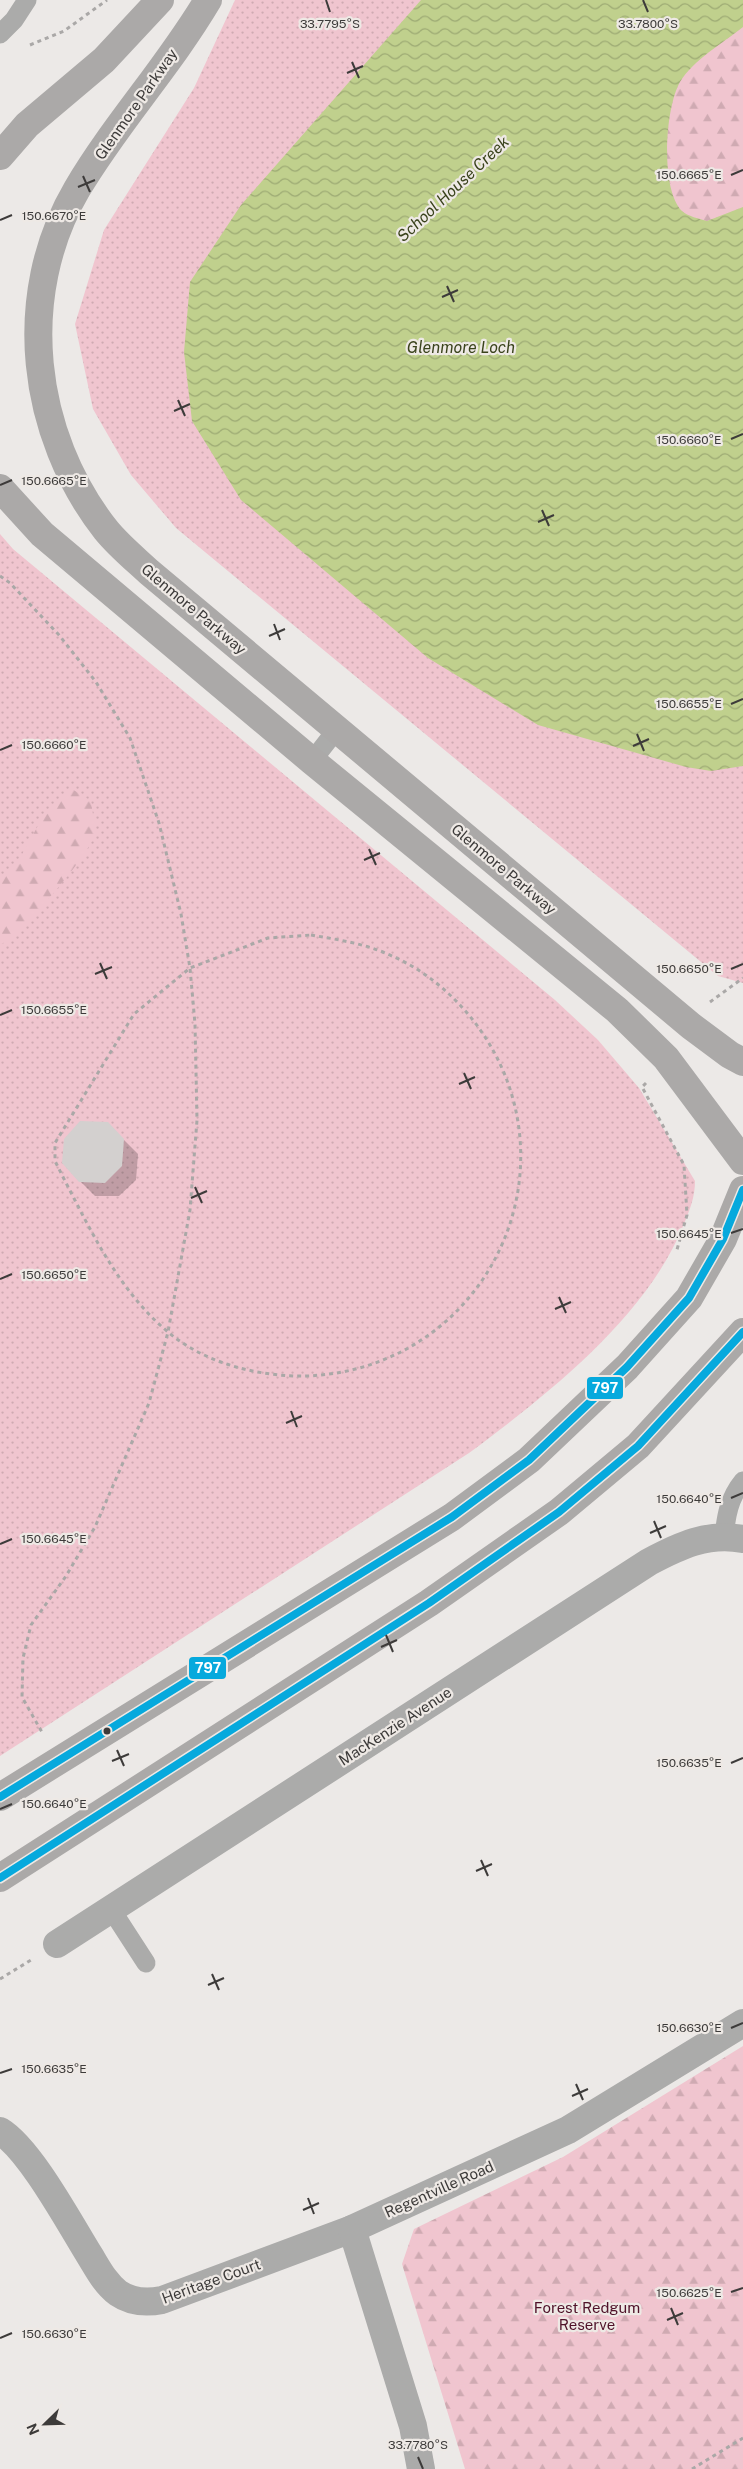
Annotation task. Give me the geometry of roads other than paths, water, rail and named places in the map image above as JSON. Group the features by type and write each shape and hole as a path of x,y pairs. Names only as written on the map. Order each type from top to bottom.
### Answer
{"main road":[{"path":"0,156 27,125 104,60 160,0"},
{"name":"Glenmore Parkway","path":"208,0 107,142 64,214 46,267 41,294 38,336 44,397 53,430 68,467 89,506 107,532 150,572 691,1026 730,1055 743,1062"},
{"path":"0,488 42,534 312,761 617,1010 666,1058 743,1161"},
{"path":"0,1797 452,1517 529,1460 627,1367 690,1298 723,1239 743,1190"},
{"path":"0,1878 429,1603 559,1512 638,1446 743,1332"}],"street":[{"name":"MacKenzie Avenue","path":"57,1944 649,1562 684,1544 702,1539 733,1538"},
{"name":"Regentville Road","path":"352,2229 568,2130 743,2023"},
{"name":"Heritage Court","path":"0,2131 27,2157 102,2276 118,2293 129,2299 152,2302 162,2300 352,2229"},
{"path":"352,2229 413,2426 421,2469"}],"lane":[{"path":"0,34 14,20 28,0"},
{"path":"312,761 337,730"},
{"path":"733,1538 727,1511 734,1492 743,1481"},
{"path":"111,1909 146,1963"}],"water":[{"name":"Glenmore Loch","path":"421,0 743,0 743,27 700,59 680,82 671,110 667,148 670,185 675,200 684,213 707,221 743,207 743,766 711,771 686,767 538,725 428,658 241,500 192,421 184,352 190,282 241,205"}],"water label":[{"name":"School House Creek","path":"453,189"}],"park label":[{"name":"Forest Redgum Reserve","path":"587,2316"}]}
